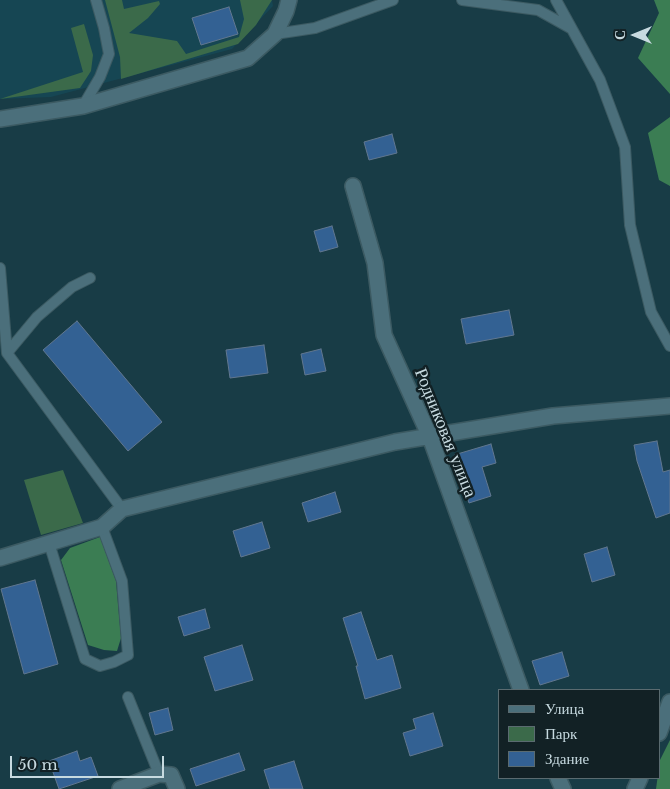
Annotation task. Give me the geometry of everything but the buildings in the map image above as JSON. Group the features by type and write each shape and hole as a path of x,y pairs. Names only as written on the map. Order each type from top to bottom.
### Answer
{"street":[{"path":"0,119 83,106 248,58 275,34 289,0"},
{"name":"Родниковая улица","path":"354,186 375,263 384,335 430,437 521,689"},
{"path":"0,558 102,527 122,509 395,442 553,416 670,406"},
{"path":"660,730 670,702"},
{"path":"120,789 159,774 171,776 177,789"}],"lane":[{"path":"83,106 100,77 109,54 96,0"},
{"path":"275,34 315,28 393,0"},
{"path":"462,0 538,10 572,30"},
{"path":"556,0 600,80 625,147 630,225 651,312 670,346"},
{"path":"0,268 7,353 122,509"},
{"path":"7,353 37,317 72,287 90,278"},
{"path":"49,543 85,659 100,666 114,662 128,655 122,581 102,527"},
{"path":"128,698 159,774"}],"shaded area":[{"path":"0,0 272,0 273,6 232,49 51,97 0,99"}],"green space":[{"path":"105,0 122,0 124,9 159,1 160,4 148,18 129,33 177,41 186,54 239,37 244,19 240,0 272,0 256,25 238,44 121,79 120,57"},
{"path":"654,0 670,0 670,94 638,58 659,13"},
{"path":"84,24 93,55 91,71 80,88 0,99 83,72 71,28"},
{"path":"670,117 670,186 659,180 648,133"},
{"path":"63,470 83,523 41,535 24,480"},
{"path":"100,537 116,581 121,638 117,651 104,650 88,645 61,560 70,548"},
{"path":"670,740 670,789 656,789 657,779 660,779 660,760"}]}
